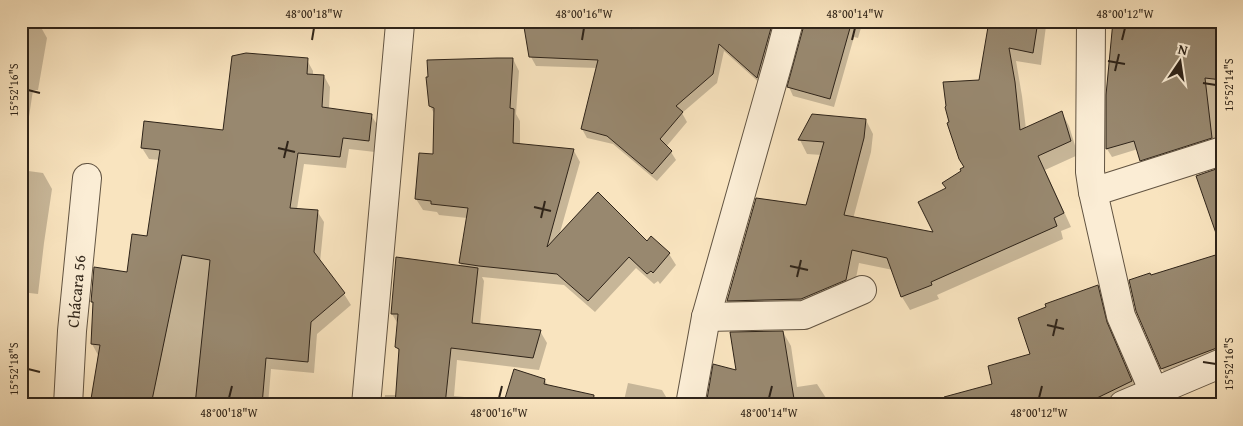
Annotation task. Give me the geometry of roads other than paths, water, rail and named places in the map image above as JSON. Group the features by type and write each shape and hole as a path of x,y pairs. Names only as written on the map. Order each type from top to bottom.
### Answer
{"street":[{"path":"690,405 706,317 789,21"},
{"path":"1091,21 1090,172 1093,192 1121,316 1154,392"},
{"path":"366,405 400,24"},
{"path":"1093,192 1222,151"},
{"name":"Chácara 56","path":"68,405 72,331 87,178"},
{"path":"706,317 804,315 862,290"},
{"path":"1123,405 1222,363"}]}
